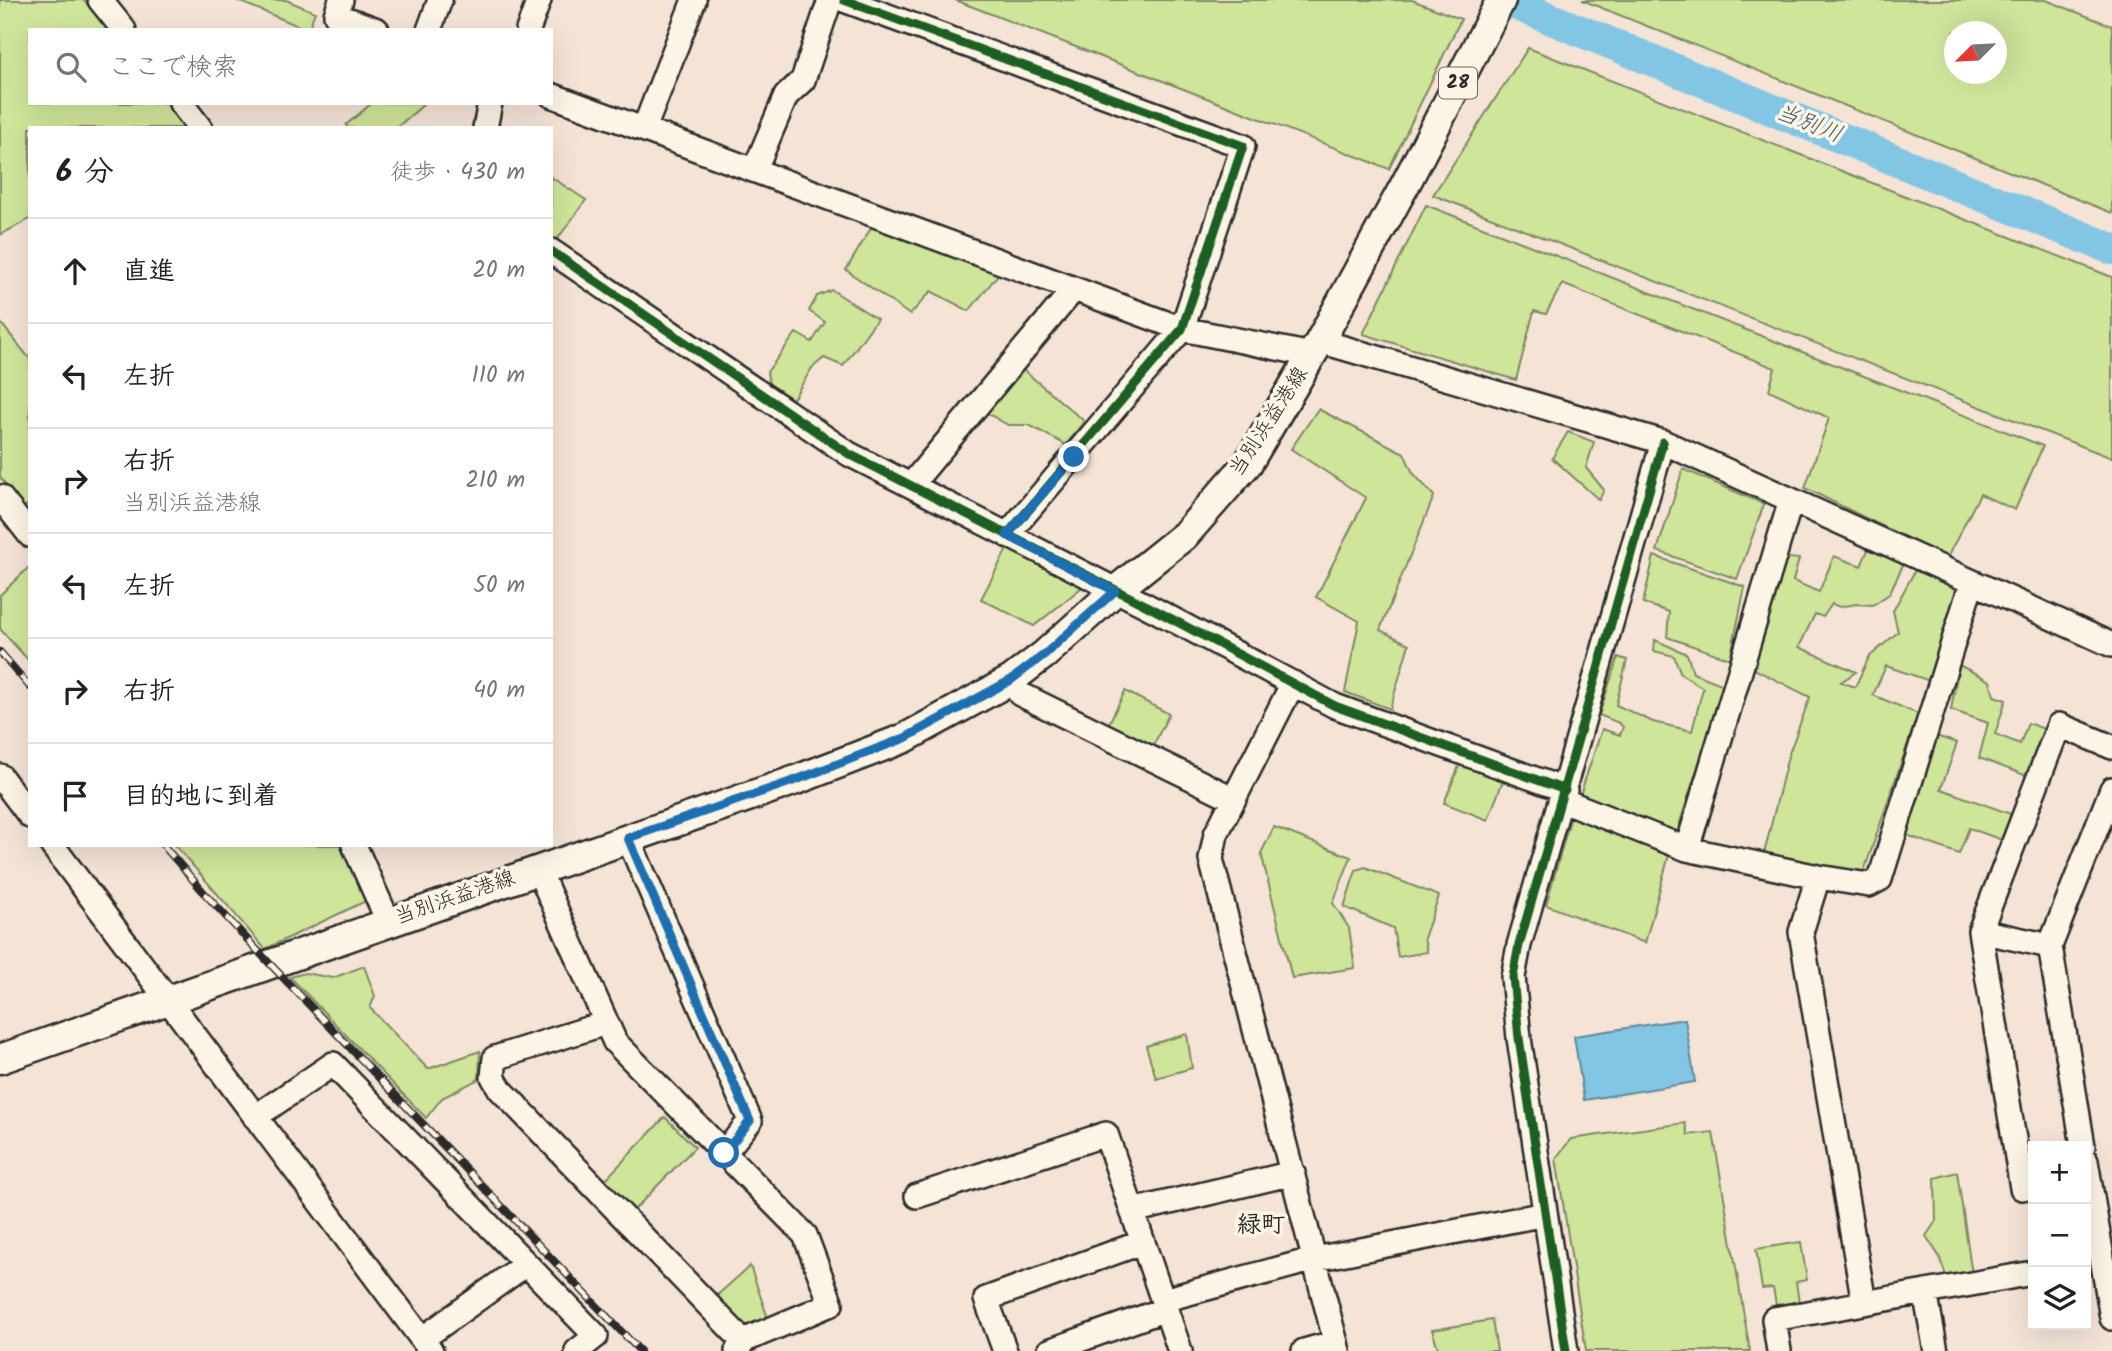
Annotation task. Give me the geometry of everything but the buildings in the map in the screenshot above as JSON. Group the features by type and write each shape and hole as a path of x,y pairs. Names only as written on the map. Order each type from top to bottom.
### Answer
{"main road":[{"name":"当別浜益港線","path":"0,1059 796,780 905,738 1011,680 1185,535 1248,463 1316,348 1501,0"}],"street":[{"path":"100,0 122,28"},
{"path":"341,0 336,15 372,28"},
{"path":"430,28 440,0"},
{"path":"529,28 540,0"},
{"path":"644,129 694,0"},
{"path":"755,169 786,96 803,80 830,0"},
{"path":"844,0 1243,146 1182,329 1007,535"},
{"path":"553,96 1182,329 1316,348 1663,442 2112,645"},
{"path":"183,105 198,126"},
{"path":"485,126 490,105"},
{"path":"553,252 849,454 1335,706 1563,795 1687,849 1869,886 1880,879 1972,582"},
{"path":"911,485 1074,289"},
{"path":"1566,1351 1519,1038 1513,977 1663,442"},
{"path":"0,497 28,532"},
{"path":"1687,849 1791,500"},
{"path":"1011,680 1020,694 1234,799"},
{"path":"1293,683 1216,834 1211,859 1337,1347 1304,1351"},
{"path":"2028,1187 2022,1188 1980,931 2059,726 2112,747"},
{"path":"0,776 28,813"},
{"path":"2082,1141 2050,946 2112,789"},
{"path":"628,838 750,1121 724,1153"},
{"path":"52,847 426,1345 526,1265"},
{"path":"355,847 388,921"},
{"path":"538,869 615,1042 805,1235 831,1304 740,1346 500,1089 493,1077 495,1058 606,1023"},
{"path":"1818,877 1801,932 1864,1303"},
{"path":"1980,931 2050,946"},
{"path":"255,1116 332,1064 596,1336 577,1351"},
{"path":"917,1196 1106,1134 1180,1351"},
{"path":"1132,1211 1293,1173"},
{"path":"2091,1199 2112,1318"},
{"path":"1049,1351 1164,1305 1315,1259 1545,1214"},
{"path":"1005,1351 986,1299 1143,1242"},
{"path":"1779,1351 1774,1319 2028,1274"},
{"path":"1925,1292 1936,1351"}],"green space":[{"path":"0,0 84,0 106,28 28,28 28,105 168,105 184,126 28,126 28,220 0,235"},
{"path":"236,0 286,0 315,12 309,28"},
{"path":"955,0 1412,0 1461,19 1389,169"},
{"path":"1582,0 2046,0 2112,26 2112,213"},
{"path":"1528,48 2112,277 2112,458 1433,195"},
{"path":"370,105 423,105 398,126 346,125"},
{"path":"553,178 586,200 556,241 553,239"},
{"path":"1426,205 2043,446 2015,510 1980,494 1947,558 1805,488 1829,418 1769,390 1775,368 1562,284 1546,314 1534,311 1516,380 1363,334"},
{"path":"874,223 1000,272 969,311 931,291 910,315 846,270"},
{"path":"832,290 877,319 843,366 824,358 812,368 793,399 769,384 767,372 796,333 812,342 825,322 809,311 817,296"},
{"path":"0,322 28,357 28,504 23,508 0,477"},
{"path":"1021,368 1084,421 1066,445 1029,425 1008,425 985,412"},
{"path":"1318,409 1404,453 1413,473 1434,496 1380,630 1409,644 1390,709 1345,692 1359,621 1316,597 1366,498 1291,449"},
{"path":"1568,432 1594,442 1586,468 1604,490 1599,500 1552,458"},
{"path":"1683,469 1764,504 1737,579 1657,551"},
{"path":"1870,545 1906,559 1889,594 1873,605 1840,607 1832,604 1823,617 1815,614 1799,647 1856,672 1841,682 1855,687 1869,657 1898,632 1893,611 1918,565 1962,586 1930,681 1886,666 1873,695 1918,714 1863,874 1764,854 1788,756 1810,697 1750,667 1781,557 1799,559 1793,581 1819,592 1834,556 1861,566"},
{"path":"1007,549 1086,584 1034,626 981,599"},
{"path":"1654,556 1745,587 1730,659 1667,637 1669,612 1643,603"},
{"path":"28,568 28,660 0,629 0,595"},
{"path":"1655,640 1687,654 1693,673 1724,685 1675,838 1579,798 1602,729 1620,735 1623,727 1599,715 1618,657 1627,660 1616,705 1653,722 1692,731 1703,688 1681,674 1674,656 1654,651"},
{"path":"1959,665 1990,681 1994,696 2006,700 1995,734 2020,744 2028,723 2047,730 2027,776 1979,758 1988,723 1951,710"},
{"path":"1125,691 1169,714 1151,750 1107,727"},
{"path":"1933,735 1957,743 1941,789 2011,814 2002,840 1969,828 1959,854 1898,832"},
{"path":"1461,761 1504,778 1488,820 1444,803"},
{"path":"1571,816 1669,855 1645,943 1546,905"},
{"path":"1274,827 1351,857 1333,903 1349,928 1355,968 1292,978 1261,853"},
{"path":"177,847 347,847 370,899 265,949"},
{"path":"1365,867 1439,896 1424,938 1427,952 1398,957 1393,928 1344,907 1356,870"},
{"path":"364,966 375,996 370,1008 428,1069 480,1051 479,1079 442,1098 426,1118 290,977 305,973 333,978"},
{"path":"1187,1034 1192,1068 1156,1078 1146,1046"},
{"path":"665,1117 695,1147 634,1210 604,1181"},
{"path":"1685,1123 1688,1135 1713,1132 1750,1351 1586,1351 1556,1158 1571,1139"},
{"path":"1957,1172 1972,1274 1947,1279 1939,1256 1926,1236 1936,1221 1935,1178"},
{"path":"1801,1242 1807,1280 1796,1282 1799,1302 1776,1305 1773,1288 1762,1289 1756,1249"},
{"path":"750,1266 769,1321 748,1331 714,1298"},
{"path":"1492,1320 1497,1351 1439,1351 1432,1330"}],"water":[{"path":"1685,1019 1695,1082 1584,1100 1574,1036"}],"waterway":[{"name":"当別川","path":"1505,0 2112,249"}],"railway":[{"path":"0,652 28,685"},
{"path":"165,847 271,965 640,1351"}],"cycle path":[{"path":"844,0 1243,146 1182,329 1007,535"},
{"path":"553,252 849,454 1155,610 1335,706 1565,790"},
{"path":"1566,1351 1519,1038 1513,977 1519,945 1663,442"}],"district":[{"name":"緑町","path":"1261,1225"}],"route":[{"path":"724,1153 750,1121 628,838 796,780 905,738 1011,680 1045,654 1115,591 1007,535 1074,457"}]}
